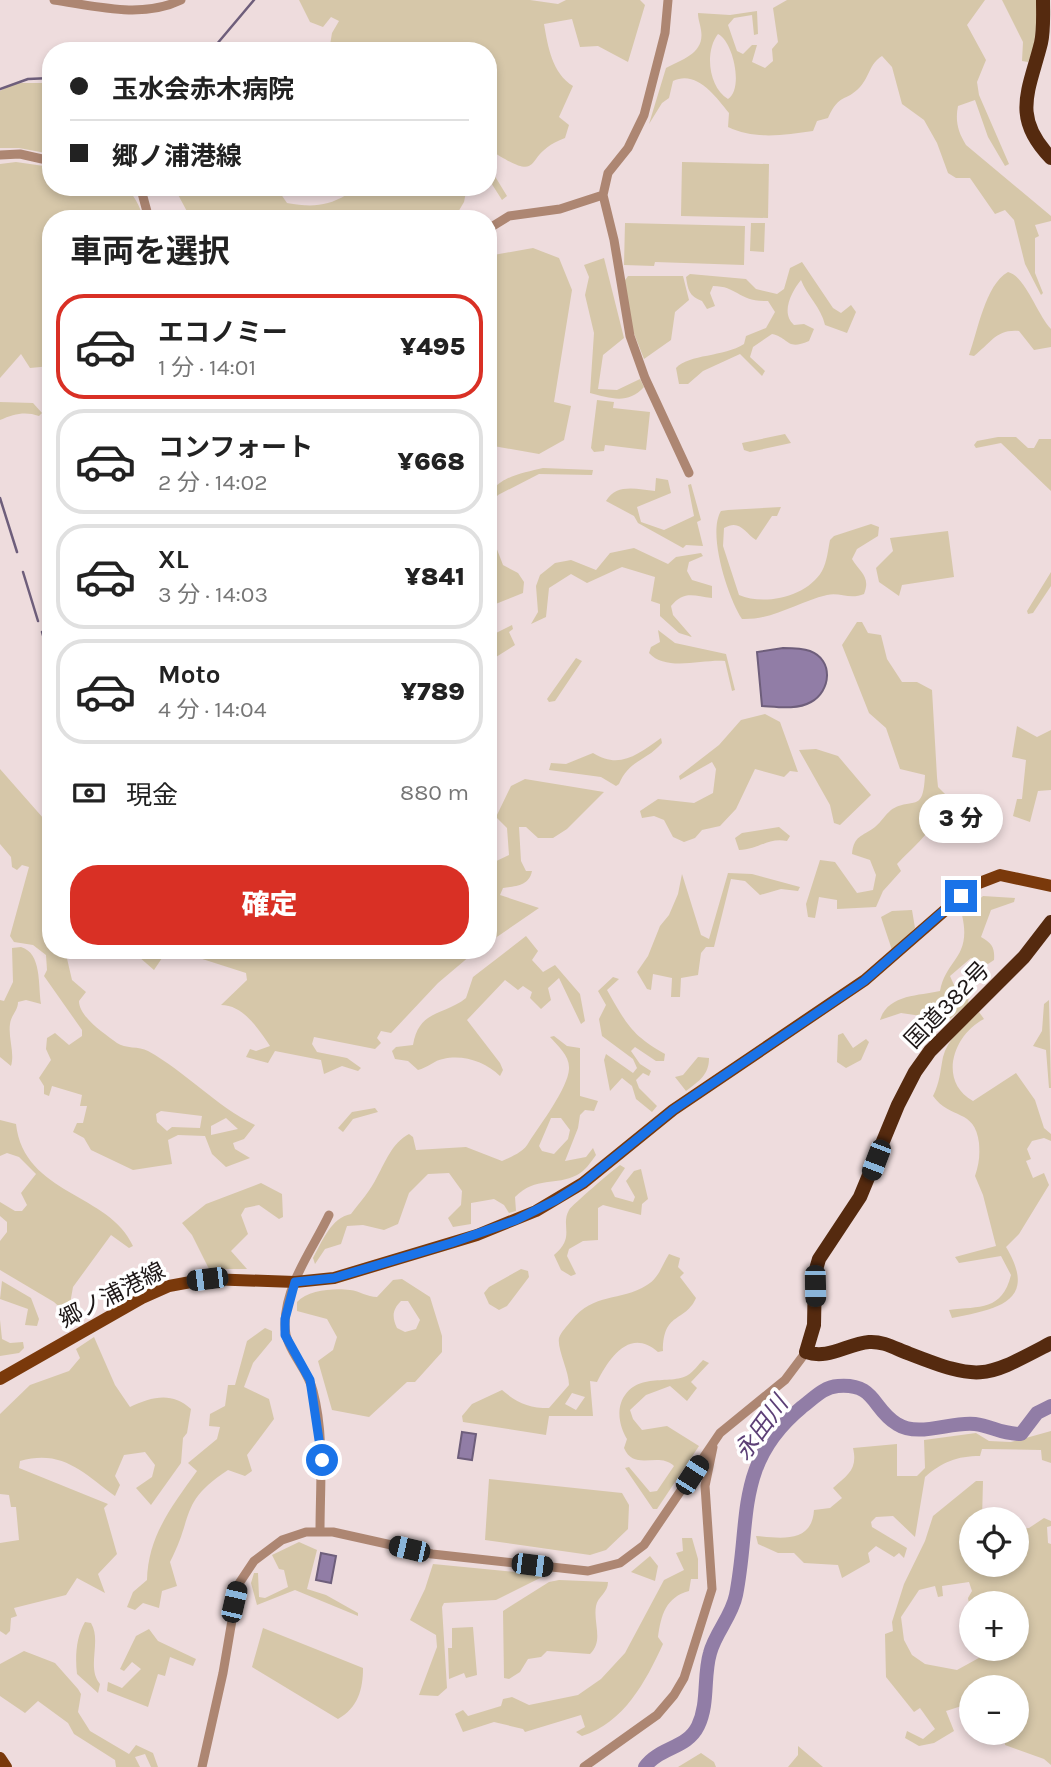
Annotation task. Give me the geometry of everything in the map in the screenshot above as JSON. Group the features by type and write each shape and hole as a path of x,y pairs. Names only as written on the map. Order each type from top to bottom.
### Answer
{"highway":[{"path":"1043,0 1041,41 1026,94 1025,114 1032,134 1051,158"},
{"name":"国道382号","path":"806,1352 814,1325 815,1273 819,1259 863,1191 898,1105 915,1072 930,1051 1024,957 1051,922"},
{"path":"806,1352 826,1354 859,1344 879,1343 972,1374 1002,1368 1051,1343"}],"main road":[{"name":"郷ノ浦港線","path":"0,1379 142,1298 169,1286 207,1279 295,1282 334,1278 477,1235 536,1211 583,1183 673,1110 864,981 974,885 1000,875 1011,875 1051,886"},
{"path":"0,1758 6,1767"}],"street":[{"path":"54,0 136,10 157,8 181,0"},
{"path":"668,0 665,33 645,115 628,148 608,173 603,195 614,240 630,336 645,378 689,473"},
{"path":"0,155 20,154 42,159"},
{"path":"497,223 509,216 560,209 603,195"},
{"path":"320,1531 322,1460 315,1401 310,1380 285,1335 285,1319 301,1265 329,1214"},
{"path":"202,1767 240,1580 248,1567 271,1545 292,1536 320,1531 432,1554 577,1570 606,1569 630,1557 644,1545 715,1439 785,1380 806,1352"},
{"path":"584,1767 657,1715 684,1678 712,1589 705,1486 715,1439"}],"shaded area":[{"path":"299,0 530,0 558,4 566,0 640,0 645,5 628,62 598,46 580,47 572,19 544,24 549,50 556,67 573,86 559,117 569,125 565,138 551,145 527,167 519,166 497,154 497,42 330,42 339,21 331,17 323,27 310,22"},
{"path":"787,0 985,0 967,25 986,60 977,82 979,95 1009,164 1005,166 988,137 975,100 958,106 958,126 966,145 1051,216 1051,221 1035,225 1039,236 1035,238 1035,273 1043,293 1041,295 1025,264 1014,220 1005,210 995,214 970,178 956,178 948,173 937,143 924,120 902,104 892,67 882,56 874,63 860,87 839,101 828,118 817,121 813,131 759,135 728,127 729,113 705,86 690,79 673,81 669,98 662,103 649,124 666,68 686,58 700,44 698,13 730,15 757,11 758,34 754,35 752,15 734,18 728,25 737,51 743,54 752,45 757,45 752,62 765,68 773,61 772,49 778,42 773,8","holes":["718,34 732,55 736,76 733,94 728,99 716,87 710,60"]},
{"path":"1002,0 1039,0 1034,48 1028,62 1022,61 1023,42"},
{"path":"14,83 42,83 42,152 0,148 0,91"},
{"path":"16,162 42,166 42,196 133,196 140,210 42,210 42,367 30,368 21,354 0,378 0,164"},
{"path":"682,162 769,164 768,218 681,216"},
{"path":"497,180 507,196 502,200 497,192"},
{"path":"179,196 282,196 287,203 311,205 325,204 344,196 465,196 459,210 186,210"},
{"path":"625,223 745,226 744,265 655,262 654,266 624,265"},
{"path":"751,223 765,223 764,252 750,251"},
{"path":"533,248 559,258 572,290 554,402 571,406 564,440 539,454 497,447 497,254"},
{"path":"604,258 624,338 603,355 598,389 617,390 640,379 644,387 632,396 618,399 590,393 594,333 585,295 589,277 584,265"},
{"path":"802,262 833,308 841,313 851,305 856,312 847,333 825,325 801,280 791,296 788,314 794,325 804,324 814,329 809,341 796,345 772,334 753,347 750,357 765,371 762,376 740,354 703,371 688,384 679,384 676,368 682,363 744,344 746,336 766,328 775,312 768,301 750,299 728,288 713,286 710,293 715,306 707,309 702,301 690,292 686,277 690,274 746,279 756,289 777,294 784,289 790,268"},
{"path":"1008,272 1020,280 1051,329 1051,347 1034,350 1019,331 1011,331 994,338 974,356 969,355 983,309 993,287"},
{"path":"628,276 683,276 689,300 675,312 671,340 644,359 633,331 623,283"},
{"path":"597,400 614,402 613,408 650,412 646,450 605,445 604,451 594,452 591,448"},
{"path":"0,402 33,403 42,413 39,416 20,414 0,420"},
{"path":"785,434 791,443 750,452 744,450 742,443"},
{"path":"1016,437 1028,448 1034,448 1039,439 1051,439 1051,491 1001,443 976,448 974,445 977,441"},
{"path":"543,468 593,470 592,475 539,474 497,496 497,485 515,475"},
{"path":"656,478 668,480 671,493 637,507 641,522 664,530 694,516 688,485 691,484 701,520 697,522 703,546 686,545 683,548 638,523 634,516 606,501 610,495 621,489 655,491"},
{"path":"781,507 777,516 772,516 756,540 738,526 724,528 723,546 739,595 760,600 796,593 815,580 822,571 830,540 834,536 871,524 879,527 878,536 857,549 852,559 864,575 864,594 827,595 765,617 742,619 721,565 716,534 717,521 721,511"},
{"path":"948,531 954,577 902,585 899,596 879,582 876,568 893,551 890,538"},
{"path":"634,548 668,564 676,557 701,553 703,556 689,562 687,571 692,580 712,586 712,598 685,596 671,606 673,615 692,637 679,633 660,616 660,604 651,601 655,577 622,567 587,583 571,574 549,588 546,617 531,624 538,612 536,586 540,575 555,563 571,560 596,570 610,553"},
{"path":"497,549 503,565 518,573 524,582 523,593 497,603"},
{"path":"1051,572 1051,586 1033,613 1028,614 1027,611"},
{"path":"857,622 862,622 868,633 881,635 887,659 902,682 917,682 932,690 938,787 946,795 940,815 920,841 897,864 901,871 883,891 876,907 837,909 837,900 819,897 815,918 808,917 806,904 820,860 835,862 857,893 873,890 876,875 870,860 852,854 855,843 891,810 919,800 924,787 925,775 900,769 886,728 869,713 842,645"},
{"path":"512,625 513,629 509,632 515,645 497,656 497,632"},
{"path":"658,630 675,643 726,654 735,690 732,691 725,661 674,663 656,659 649,653 651,647 660,642"},
{"path":"783,648 804,649 818,655 826,668 826,683 818,697 806,705 762,706 757,652"},
{"path":"576,658 582,661 555,701 549,702 547,699"},
{"path":"765,714 780,722 798,772 790,771 784,777 755,769 736,809 720,826 702,830 695,838 684,842 673,837 664,820 654,816 642,818 640,811 658,799 694,803 713,793 716,769 712,762 680,780 679,776 719,745 741,720"},
{"path":"1017,726 1037,737 1051,730 1051,790 1038,791 1030,822 1013,816 1017,799 1022,799 1026,760 1012,757"},
{"path":"661,738 662,743 633,765 616,786 601,777 549,770 551,763 566,764 593,753 612,760 628,758"},
{"path":"816,749 838,756 871,795 840,825 834,823 830,805 799,750"},
{"path":"0,769 42,817 42,952 33,945 14,942 10,936 29,867 22,865 17,870 12,867 11,857 0,844"},
{"path":"525,779 604,792 567,829 553,838 538,838 526,827 519,827 521,861 526,871 532,871 528,880 517,886 503,888 500,895 539,908 497,937 497,861 509,855 507,828 497,815 511,786"},
{"path":"779,827 790,836 787,841 774,841 739,850 735,838 742,833"},
{"path":"728,873 752,874 800,887 798,891 781,889 760,895 745,881 731,879 714,947 706,947 701,953 698,975 681,978 680,997 671,997 672,978 653,974 651,990 647,989 637,972 648,956 660,926 669,915 678,894 682,874 701,935 709,939"},
{"path":"983,896 1015,898 1014,902 991,910 981,937 992,946 994,960 988,964 971,958 950,976 954,985 969,995 968,1004 949,1020 901,1013 880,1020 884,1011 897,1001 940,991 964,941 962,915"},
{"path":"912,910 915,928 892,950 881,917 892,911"},
{"path":"526,936 538,951 532,960 543,972 555,965 580,994 585,1021 581,1024 559,978 548,988 551,1000 541,1009 530,998 532,992 523,986 518,990 505,980 467,1020 500,1063 503,1070 500,1076 481,1063 466,1058 440,1060 418,1070 408,1061 395,1059 392,1051 396,1047 413,1045 421,1025 433,1015 466,998 473,977"},
{"path":"21,947 28,950 36,963 41,1004 26,1000 18,1002 10,1024 11,1066 0,1057 0,1000 4,1001 13,982 12,948"},
{"path":"46,959 67,959 72,980 86,992 79,1001 80,1007 94,1025 117,1043 148,1051 255,1125 244,1139 233,1143 235,1149 250,1158 226,1167 212,1154 205,1136 178,1135 168,1140 172,1164 133,1170 91,1150 84,1138 73,1132 77,1123 83,1123 87,1106 80,1106 82,1095 52,1086 49,1096 44,1094 44,1086 39,1078 51,1060 46,1049 47,1038 55,1033 69,1045 82,1036 82,1030 44,976 47,970","holes":["161,1111 202,1116 200,1128 172,1127 167,1131 157,1122 156,1114","226,1118 238,1129 211,1135 211,1126"]},
{"path":"141,959 161,959 154,970"},
{"path":"202,959 466,959 438,983 391,1033 381,1031 377,1038 381,1043 375,1049 314,1037 312,1044 317,1052 347,1058 361,1068 358,1071 342,1066 324,1074 321,1060 275,1051 268,1063 246,1057 250,1049 256,1051 270,1046 243,1013 221,1005 247,980 246,973"},
{"path":"613,977 619,979 607,990 625,1020 644,1041 665,1054 664,1061 656,1061 635,1047 631,1051 640,1064 651,1071 649,1076 643,1073 636,1080 639,1088 657,1106 652,1112 636,1099 632,1086 622,1078 610,1091 604,1060 606,1054 633,1073 637,1068 633,1059 602,1036 599,1019 606,1005 598,991"},
{"path":"1049,1000 1051,1088 1046,1050 1033,1046 1042,1031 1044,1004"},
{"path":"979,1012 984,1019 973,1026 958,1046 953,1070 955,1082 973,1101 1016,1073 1035,1100 1044,1128 1051,1134 1051,1141 1044,1138 1032,1141 1027,1149 1031,1159 1026,1161 1033,1178 1044,1173 1049,1185 1019,1234 1006,1247 1015,1265 1018,1280 1015,1291 1008,1300 998,1306 952,1318 949,1310 980,1307 996,1301 1007,1287 1011,1275 1001,1256 959,1263 955,1257 996,1246 983,1195 975,1176 979,1156 977,1132 967,1119 947,1109 933,1096 945,1050 958,1032"},
{"path":"843,1033 853,1048 866,1039 869,1042 861,1060 846,1068 837,1062 838,1035"},
{"path":"554,1036 567,1046 580,1048 580,1096 598,1101 594,1111 585,1110 580,1115 578,1128 565,1161 586,1157 593,1148 596,1155 585,1169 569,1178 523,1190 515,1197 516,1211 509,1213 504,1205 494,1199 471,1203 471,1224 453,1227 448,1218 461,1205 462,1191 449,1173 428,1174 409,1193 398,1224 384,1230 363,1225 347,1226 341,1244 325,1249 315,1264 313,1258 328,1231 338,1220 351,1214 372,1187 394,1147 409,1134 413,1137 416,1150 466,1147 502,1161 524,1149 553,1106 564,1086 569,1069 563,1051 550,1037","holes":["551,1118 561,1118 570,1130 568,1139 554,1154 542,1151 539,1146"]},
{"path":"698,1057 709,1058 707,1069 699,1081 686,1091 675,1077 683,1075"},
{"path":"375,1108 378,1112 353,1119 343,1132 338,1128 352,1112"},
{"path":"0,1120 16,1124 22,1147 34,1166 50,1180 106,1215 122,1228 133,1246 129,1248 111,1235 73,1287 68,1315 54,1302 0,1270 0,1241 7,1232 7,1222 0,1216 0,1202 15,1211 22,1211 27,1205 21,1193 36,1174 19,1157 7,1153 0,1156"},
{"path":"620,1165 625,1168 611,1189 615,1197 633,1202 635,1197 626,1181 634,1171 641,1169 648,1199 642,1204 641,1215 603,1205 598,1208 598,1240 583,1241 569,1249 567,1256 576,1274 571,1276 561,1270 554,1255 561,1249 566,1237 569,1210"},
{"path":"261,1183 282,1194 283,1217 279,1219 259,1205 245,1208 241,1215 248,1234 231,1251 247,1269 209,1269 192,1235 182,1223 206,1204"},
{"path":"669,1254 680,1258 678,1267 684,1273 680,1277 696,1298 667,1329 663,1351 658,1352 648,1345 630,1344 614,1355 597,1382 590,1381 593,1416 549,1416 546,1435 463,1422 462,1416 472,1404 502,1390 524,1404 549,1408 569,1385 559,1343 564,1329 580,1312 598,1301 627,1294 647,1285 657,1275","holes":["572,1393 585,1397 576,1410 565,1404"]},
{"path":"521,1269 528,1271 529,1277 507,1306 499,1310 489,1304 484,1293 489,1287"},
{"path":"402,1279 430,1297 442,1336 442,1352 415,1382 407,1382 369,1417 332,1410 318,1361 333,1350 337,1337 327,1319 297,1311 297,1302 314,1292 329,1290 350,1290 377,1297 393,1280","holes":["401,1301 408,1301 420,1320 416,1329 405,1332 397,1328 394,1314"]},
{"path":"2,1281 31,1298 39,1319 37,1326 25,1325 28,1309 0,1299"},
{"path":"0,1320 2,1339 10,1343 23,1342 24,1348 19,1353 0,1356"},
{"path":"265,1328 272,1331 272,1340 253,1363 244,1387 269,1399 274,1419 247,1455 252,1471 245,1476 228,1470 212,1481 194,1501 170,1562 177,1586 162,1591 159,1608 143,1603 135,1610 127,1607 133,1592 147,1580 152,1549 163,1522 197,1471 188,1463 217,1439 220,1427 209,1426 210,1414 225,1406 228,1385 235,1385 247,1341"},
{"path":"94,1337 115,1385 130,1407 146,1401 169,1398 184,1403 191,1409 187,1433 183,1438 181,1463 151,1505 136,1488 152,1477 155,1465 145,1452 124,1455 115,1476 120,1485 115,1496 72,1465 48,1458 20,1461 19,1468 108,1504 104,1508 117,1554 98,1574 105,1593 77,1578 66,1595 14,1608 17,1616 11,1618 10,1631 6,1635 0,1631 0,1543 19,1540 16,1507 11,1507 9,1495 0,1494 0,1414 30,1385 69,1371 80,1358 76,1349"},
{"path":"703,1360 709,1363 691,1382 697,1388 687,1401 670,1386 646,1395 630,1410 642,1430 667,1426 699,1446 657,1509 653,1509 625,1468 629,1467 650,1492 657,1491 674,1466 661,1460 640,1460 628,1455 624,1448 627,1439 621,1426 621,1403 634,1386 680,1378 690,1374"},
{"path":"1051,1431 1051,1463 1042,1460 1041,1450 982,1449 980,1456 957,1459 931,1472 925,1477 915,1537 893,1516 876,1517 871,1522 872,1527 907,1548 904,1558 899,1553 894,1557 876,1546 868,1553 870,1562 842,1578 838,1565 804,1563 794,1553 778,1553 758,1544 756,1536 784,1538 801,1534 812,1521 814,1510 830,1508 842,1498 833,1488 853,1466 853,1448 897,1444 897,1476 917,1476 925,1468 924,1440 976,1433 989,1441 1011,1442"},
{"path":"462,1432 476,1434 472,1460 458,1458"},
{"path":"489,1479 622,1493 629,1505 628,1529 606,1550 590,1555 485,1540"},
{"path":"976,1481 983,1481 982,1507 959,1507 959,1577 1029,1577 1029,1528 1044,1518 1051,1521 1051,1526 1047,1527 1048,1543 1051,1544 1051,1765 1044,1759 1005,1745 1029,1745 1029,1675 959,1675 959,1707 946,1711 954,1731 934,1743 919,1746 905,1738 907,1731 923,1739 935,1729 920,1708 914,1712 886,1677 885,1634 893,1631 892,1622 904,1584 925,1541 933,1516"},
{"path":"682,1538 692,1538 698,1559 698,1579 691,1579 689,1591 675,1598 666,1608 658,1637 663,1644 641,1686 622,1711 597,1730 582,1736 576,1732 585,1727 581,1715 525,1732 523,1729 494,1722 463,1732 455,1714 463,1710 468,1716 501,1706 503,1699 512,1697 529,1705 578,1695 601,1679 625,1653 664,1580 684,1570 676,1553 683,1551"},
{"path":"299,1542 317,1550 307,1589 326,1595 358,1613 358,1616 295,1590 257,1605 251,1583 254,1573 258,1573 259,1597 265,1598 288,1587 284,1570 279,1569 272,1555"},
{"path":"321,1553 336,1556 331,1583 316,1580"},
{"path":"650,1556 658,1566 655,1581 631,1572"},
{"path":"433,1564 546,1575 496,1600 444,1603 442,1607 447,1688 438,1696 419,1695 437,1647 436,1635 410,1620"},
{"path":"549,1582 608,1582 596,1606 597,1638 594,1649 590,1654 547,1651 541,1657 528,1659 520,1672 509,1679 504,1678 503,1611"},
{"path":"85,1622 91,1623 94,1630 94,1670 100,1684 98,1693 77,1674 77,1647"},
{"path":"473,1627 477,1675 466,1678 464,1673 449,1679 448,1648 452,1648 452,1628"},
{"path":"263,1628 363,1668 362,1683 355,1704 345,1715 338,1719 252,1667"},
{"path":"149,1629 158,1641 196,1659 193,1666 170,1657 165,1676 158,1674 148,1707 107,1691 108,1682 122,1688 141,1669 132,1662 124,1671 120,1669 136,1636"},
{"path":"24,1651 55,1663 78,1689 81,1694 78,1712 90,1731 129,1754 136,1745 153,1753 158,1767 151,1767 145,1754 135,1757 140,1767 116,1767 115,1760 74,1734 68,1723 38,1701 25,1713 0,1696 0,1664"},
{"path":"798,1746 823,1767 788,1767 798,1755"},
{"path":"701,1753 714,1762 716,1767 678,1767"}],"waterway":[{"path":"219,42 254,0"},
{"path":"0,89 28,79 42,78"},
{"path":"0,498 17,552"},
{"path":"23,572 38,621"},
{"name":"永田川","path":"645,1767 658,1755 687,1739 698,1726 704,1708 710,1653 736,1595 749,1494 755,1471 765,1449 780,1428 802,1407 828,1388 850,1386 867,1393 889,1418 906,1428 975,1424 1021,1434 1037,1413 1051,1406"}],"route":[{"path":"322,1460 314,1392 285,1335 285,1319 295,1282 334,1278 477,1235 556,1200 583,1183 673,1110 864,981 897,956 961,896"}]}
